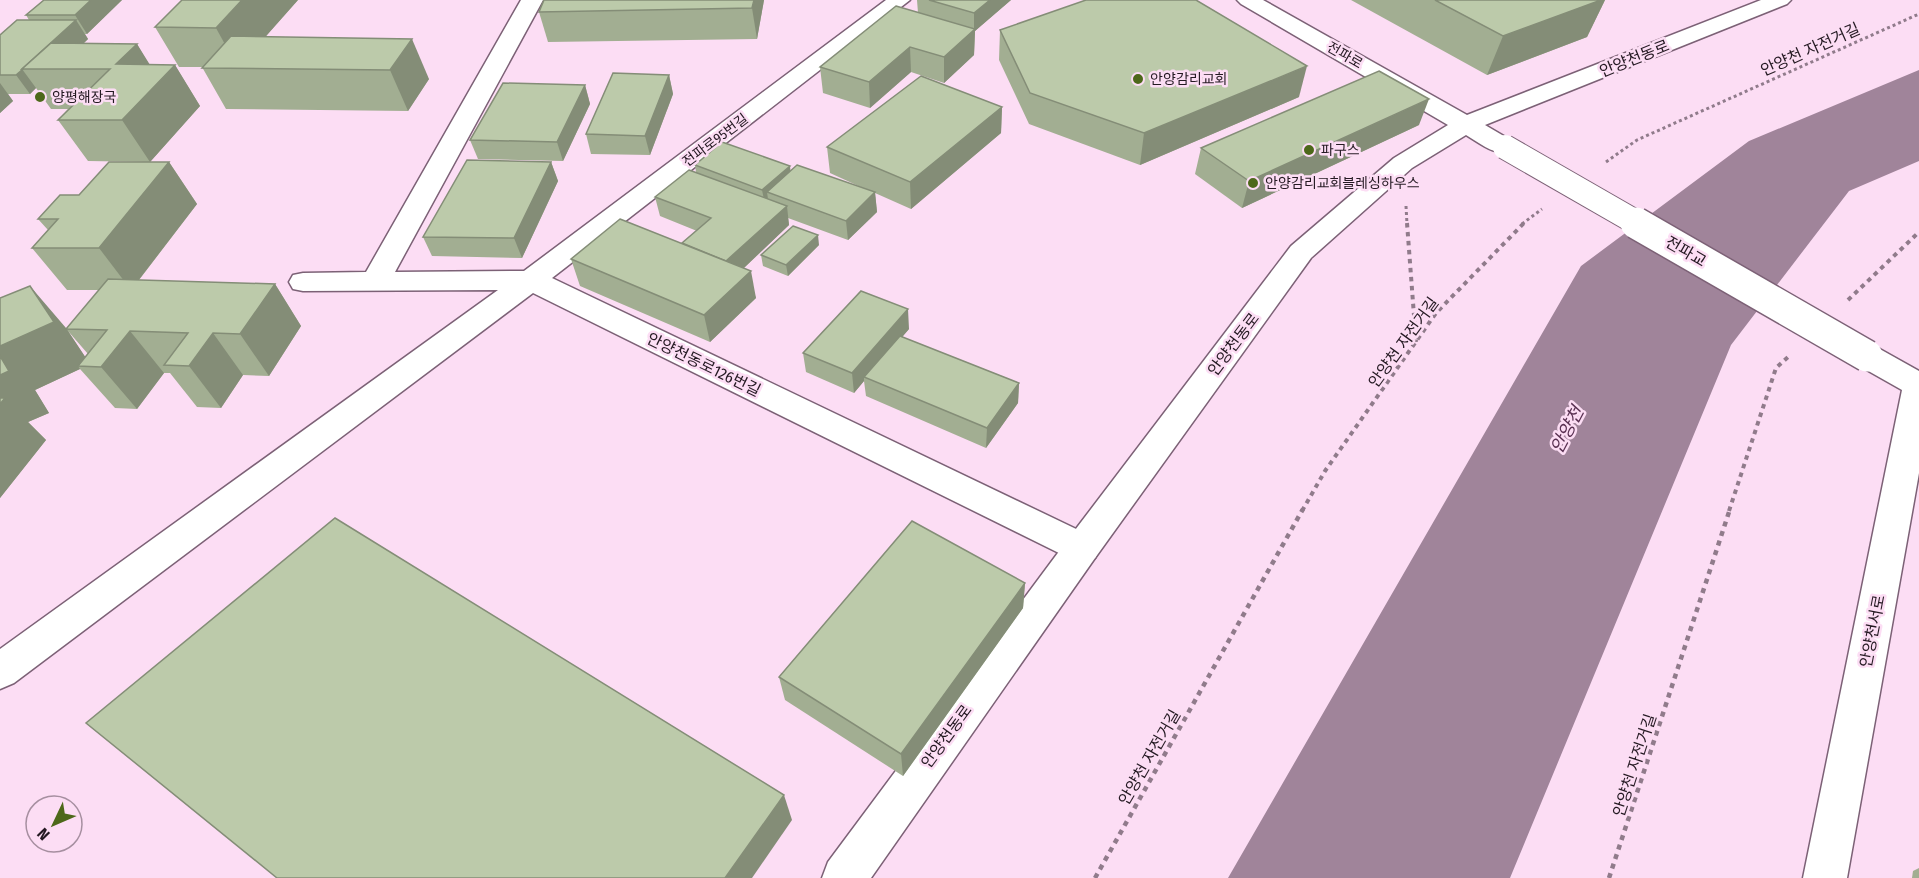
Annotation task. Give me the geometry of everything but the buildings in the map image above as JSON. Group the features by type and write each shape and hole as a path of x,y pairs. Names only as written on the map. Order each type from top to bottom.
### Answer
{"street":[{"path":"375,282 532,0"},
{"name":"전파로95번길","path":"0,671 531,280 899,0"},
{"name":"전파로","path":"1248,0 1505,147"},
{"name":"안양천동로","path":"844,878 1082,548 1301,252 1403,163 1467,124 1780,0"},
{"name":"전파교","path":"1505,147 1919,385"},
{"name":"안양천동로126번길","path":"303,282 531,280 1082,548"},
{"name":"안양천서로","path":"1825,878 1919,385"}],"path":[{"name":"안양천 자전거길","path":"1601,166 1637,140 1919,14"},
{"path":"1403,163 1416,343"},
{"name":"안양천 자전거길","path":"1095,878 1325,471 1437,314 1521,225 1548,205"},
{"path":"1843,304 1919,232"},
{"name":"안양천 자전거길","path":"1609,878 1776,368 1793,352"}],"water":[{"name":"안양천","path":"1919,70 1919,161 1849,191 1731,345 1510,878 1228,878 1581,266 1749,141"}],"place":[{"name":"안양감리교회","path":"1138,79"},
{"name":"양평해장국","path":"40,97"},
{"name":"파구스","path":"1309,150"},
{"name":"안양감리교회블레싱하우스","path":"1253,183"}]}
